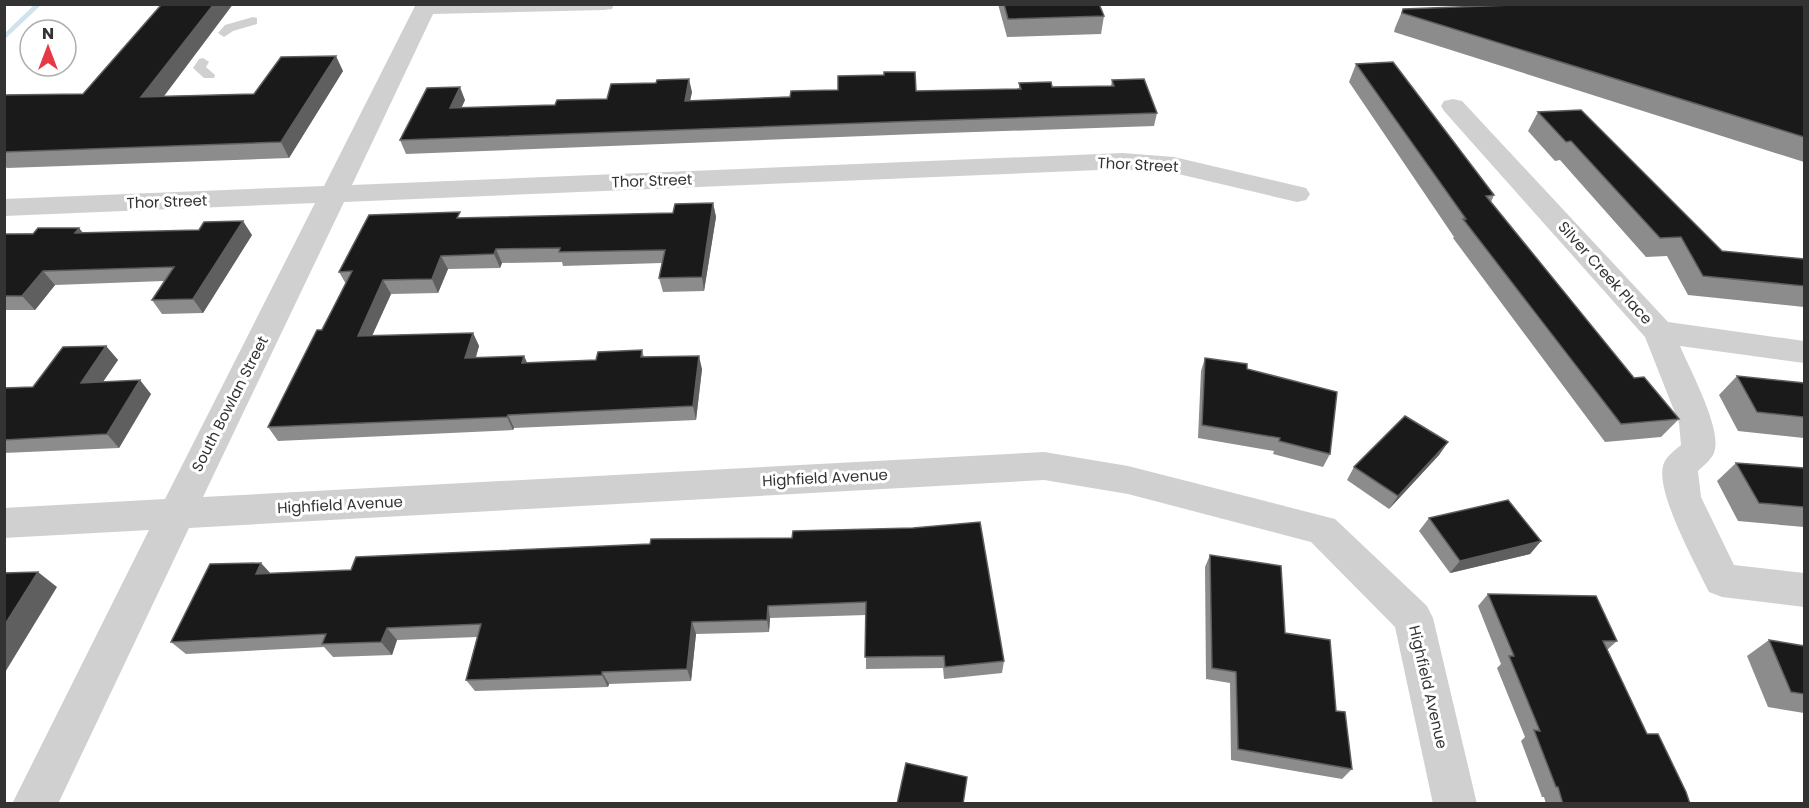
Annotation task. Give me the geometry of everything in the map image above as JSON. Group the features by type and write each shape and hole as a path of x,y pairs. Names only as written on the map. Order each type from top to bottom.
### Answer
{"street":[{"path":"426,6 604,4"},
{"name":"South Bowlan Street","path":"34,804 426,6"},
{"name":"Silver Creek Place","path":"1453,106 1659,332 1804,352"},
{"name":"Thor Street","path":"4,208 1122,161 1174,165 1297,194"},
{"path":"1659,332 1696,423 1698,448 1680,467 1683,497 1722,580 1804,590"},
{"name":"Highfield Avenue","path":"4,523 1044,466 1128,480 1322,530 1413,618 1455,804"}],"lane":[{"path":"225,33 229,27 253,21"},
{"path":"203,62 199,68 209,75"}],"building":[{"path":"162,4 214,4 141,97 254,94 281,57 336,56 281,142 4,152 4,95 83,94"},
{"path":"1004,4 1099,4 1104,16 1008,19"},
{"path":"1537,4 1804,4 1804,137 1402,13 1403,9"},
{"path":"1393,62 1494,195 1486,196 1634,378 1644,377 1679,419 1621,424 1463,219 1466,219 1356,64"},
{"path":"884,72 915,72 916,91 1021,89 1019,83 1051,82 1052,87 1114,86 1112,80 1144,79 1157,113 400,140 427,88 460,87 450,108 555,105 557,100 607,99 611,84 656,83 657,80 689,79 685,101 790,97 791,91 838,90 838,76 884,75"},
{"path":"1581,110 1722,251 1804,259 1804,286 1703,276 1681,237 1660,238 1571,141 1566,142 1538,112"},
{"path":"713,203 702,277 659,278 665,250 559,252 560,248 496,249 494,254 441,256 432,279 383,280 358,336 473,333 465,358 524,356 522,363 596,360 598,352 642,350 641,357 699,356 693,406 508,415 507,417 268,427 317,330 322,330 352,271 339,272 369,215 460,212 457,218 673,213 675,204"},
{"path":"243,221 193,299 152,300 174,267 43,271 22,296 4,296 4,234 33,234 38,228 79,228 75,233 199,230 204,222"},
{"path":"106,346 81,383 140,380 107,434 4,440 4,388 33,387 63,347"},
{"path":"1205,358 1247,364 1247,369 1337,392 1330,454 1279,441 1280,438 1202,425"},
{"path":"1737,376 1804,383 1804,417 1757,412"},
{"path":"1405,416 1448,442 1398,496 1354,467"},
{"path":"1736,463 1804,468 1804,507 1759,503"},
{"path":"1508,500 1541,541 1460,561 1429,518"},
{"path":"980,522 1004,661 945,667 944,656 865,657 866,602 768,606 767,620 692,622 687,669 602,672 602,675 466,680 481,624 387,628 381,642 322,644 326,634 171,642 210,564 261,563 256,574 351,570 356,557 650,544 651,539 792,538 793,531 913,528"},
{"path":"1210,555 1281,566 1285,633 1330,640 1336,711 1345,712 1352,769 1238,749 1236,672 1212,668"},
{"path":"38,572 4,626 4,573"},
{"path":"1488,594 1596,596 1617,641 1603,641 1647,734 1658,734 1690,804 1563,804 1534,730 1540,731 1509,656 1514,656"},
{"path":"1769,640 1804,646 1804,694 1791,692"},
{"path":"906,763 967,777 963,804 897,804"}],"waterway":[{"path":"4,38 39,4"}]}
